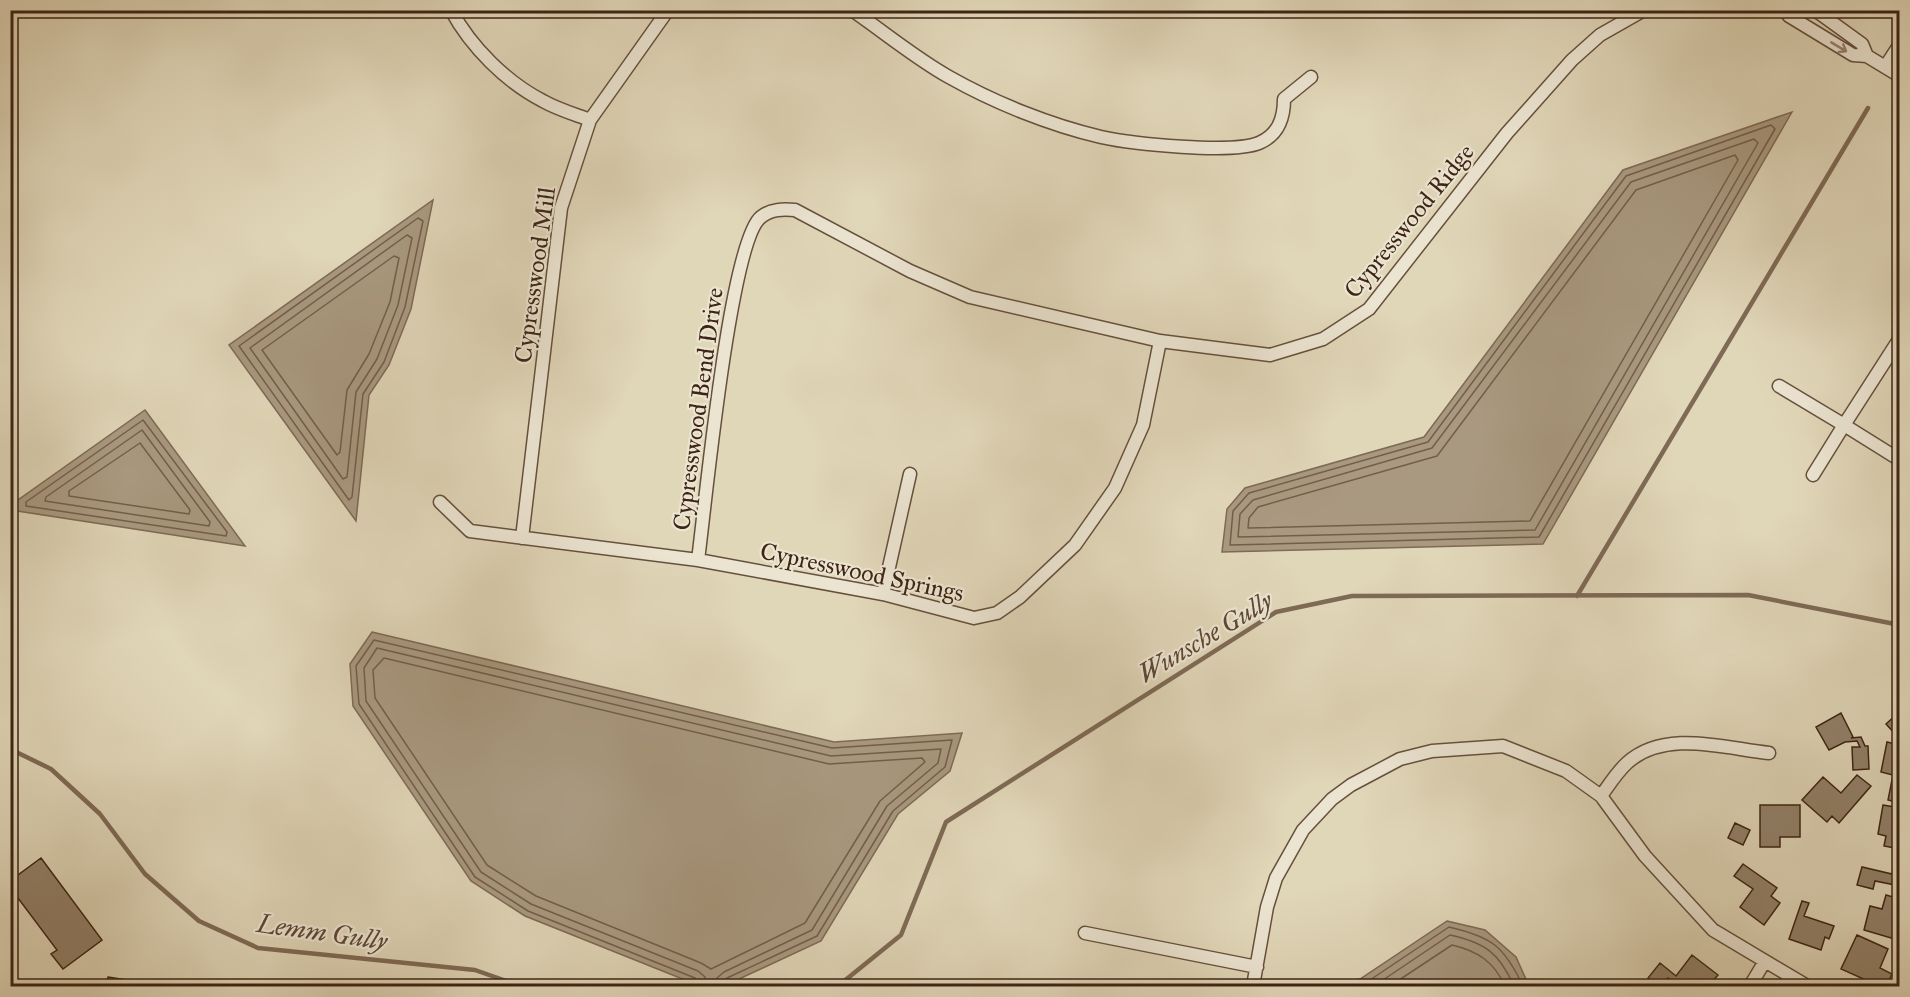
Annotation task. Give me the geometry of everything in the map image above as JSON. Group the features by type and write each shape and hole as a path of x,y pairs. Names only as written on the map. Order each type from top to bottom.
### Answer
{"street":[{"path":"451,10 486,57 512,82 543,102 590,120"},
{"name":"Cypresswood Mill","path":"522,538 561,208 590,120 668,10"},
{"path":"852,10 949,77 1021,111 1102,137 1192,148 1245,147 1261,142 1277,130 1284,116 1284,99 1311,77"},
{"name":"Cypresswood Ridge","path":"780,208 795,210 910,271 970,297 1160,341 1270,355 1323,339 1369,309 1508,133 1572,60 1600,36 1644,10"},
{"path":"1785,10 1812,31 1853,55 1867,56 1899,75"},
{"path":"1812,31 1819,13 1862,44 1867,56"},
{"path":"1885,67 1899,44"},
{"name":"Cypresswood Bend Drive","path":"698,560 730,306 749,238 759,218 780,208"},
{"path":"1813,475 1899,338"},
{"name":"Cypresswood Springs","path":"440,502 470,531 698,560 883,594 974,618 997,613 1020,597 1075,545 1115,488 1143,425 1160,341"},
{"path":"1779,386 1899,460"},
{"path":"883,594 910,474"},
{"path":"1600,796 1626,764 1649,748 1674,742 1769,753"},
{"path":"1253,987 1267,907 1276,878 1303,830 1332,800 1374,771 1400,759 1432,751 1503,746 1566,771 1600,796 1645,856 1713,930 1807,987"},
{"path":"1084,933 1257,967"},
{"path":"1750,987 1765,961"}],"water":[{"path":"1792,112 1543,544 1222,552 1227,509 1245,488 1424,437 1623,170"},
{"path":"433,200 411,309 389,365 369,395 356,521 229,345"},
{"path":"145,410 245,546 11,510 11,505"},
{"path":"372,632 834,742 962,733 950,771 898,814 821,941 724,986 700,986 525,916 471,881 353,706 350,664"},
{"path":"1447,921 1485,930 1516,957 1529,986 1333,986 1332,984 1360,979"}],"building":[{"path":"1841,713 1853,737 1851,738 1861,737 1865,746 1868,746 1869,769 1853,770 1852,747 1860,747 1857,741 1845,742 1829,750 1816,727"},
{"path":"1897,714 1900,716 1898,737 1886,724"},
{"path":"1887,742 1900,745 1900,803 1888,800 1893,775 1881,772"},
{"path":"1857,775 1871,786 1839,823 1832,816 1827,822 1802,800 1823,777 1841,793"},
{"path":"1760,805 1800,805 1800,837 1780,837 1780,847 1760,847"},
{"path":"1883,805 1900,808 1900,849 1884,846 1886,836 1878,834"},
{"path":"1735,823 1750,830 1743,845 1728,838"},
{"path":"1897,853 1900,854 1900,886 1875,881 1873,889 1857,885 1862,867 1892,874"},
{"path":"41,858 102,940 63,969 51,954 57,950 18,898 12,902 10,900 10,881"},
{"path":"1743,864 1777,888 1771,896 1780,903 1764,925 1740,907 1753,889 1734,876"},
{"path":"1886,895 1900,899 1898,940 1864,930 1870,906 1882,909"},
{"path":"1802,901 1809,903 1804,916 1834,926 1829,939 1825,937 1821,950 1789,939"},
{"path":"1857,935 1888,949 1880,968 1892,974 1886,986 1879,986 1841,969"},
{"path":"1692,955 1718,975 1708,986 1679,986 1668,978 1659,986 1648,978 1660,963 1676,976"},
{"path":"108,977 165,986 106,986"}],"waterway":[{"path":"1577,596 1868,108"},
{"name":"Wunsche Gully","path":"838,986 901,935 946,822 1276,612 1352,596 1748,595 1900,625"},
{"name":"Lemm Gully","path":"10,749 51,769 100,814 145,874 199,921 258,948 475,970 520,986"}]}
